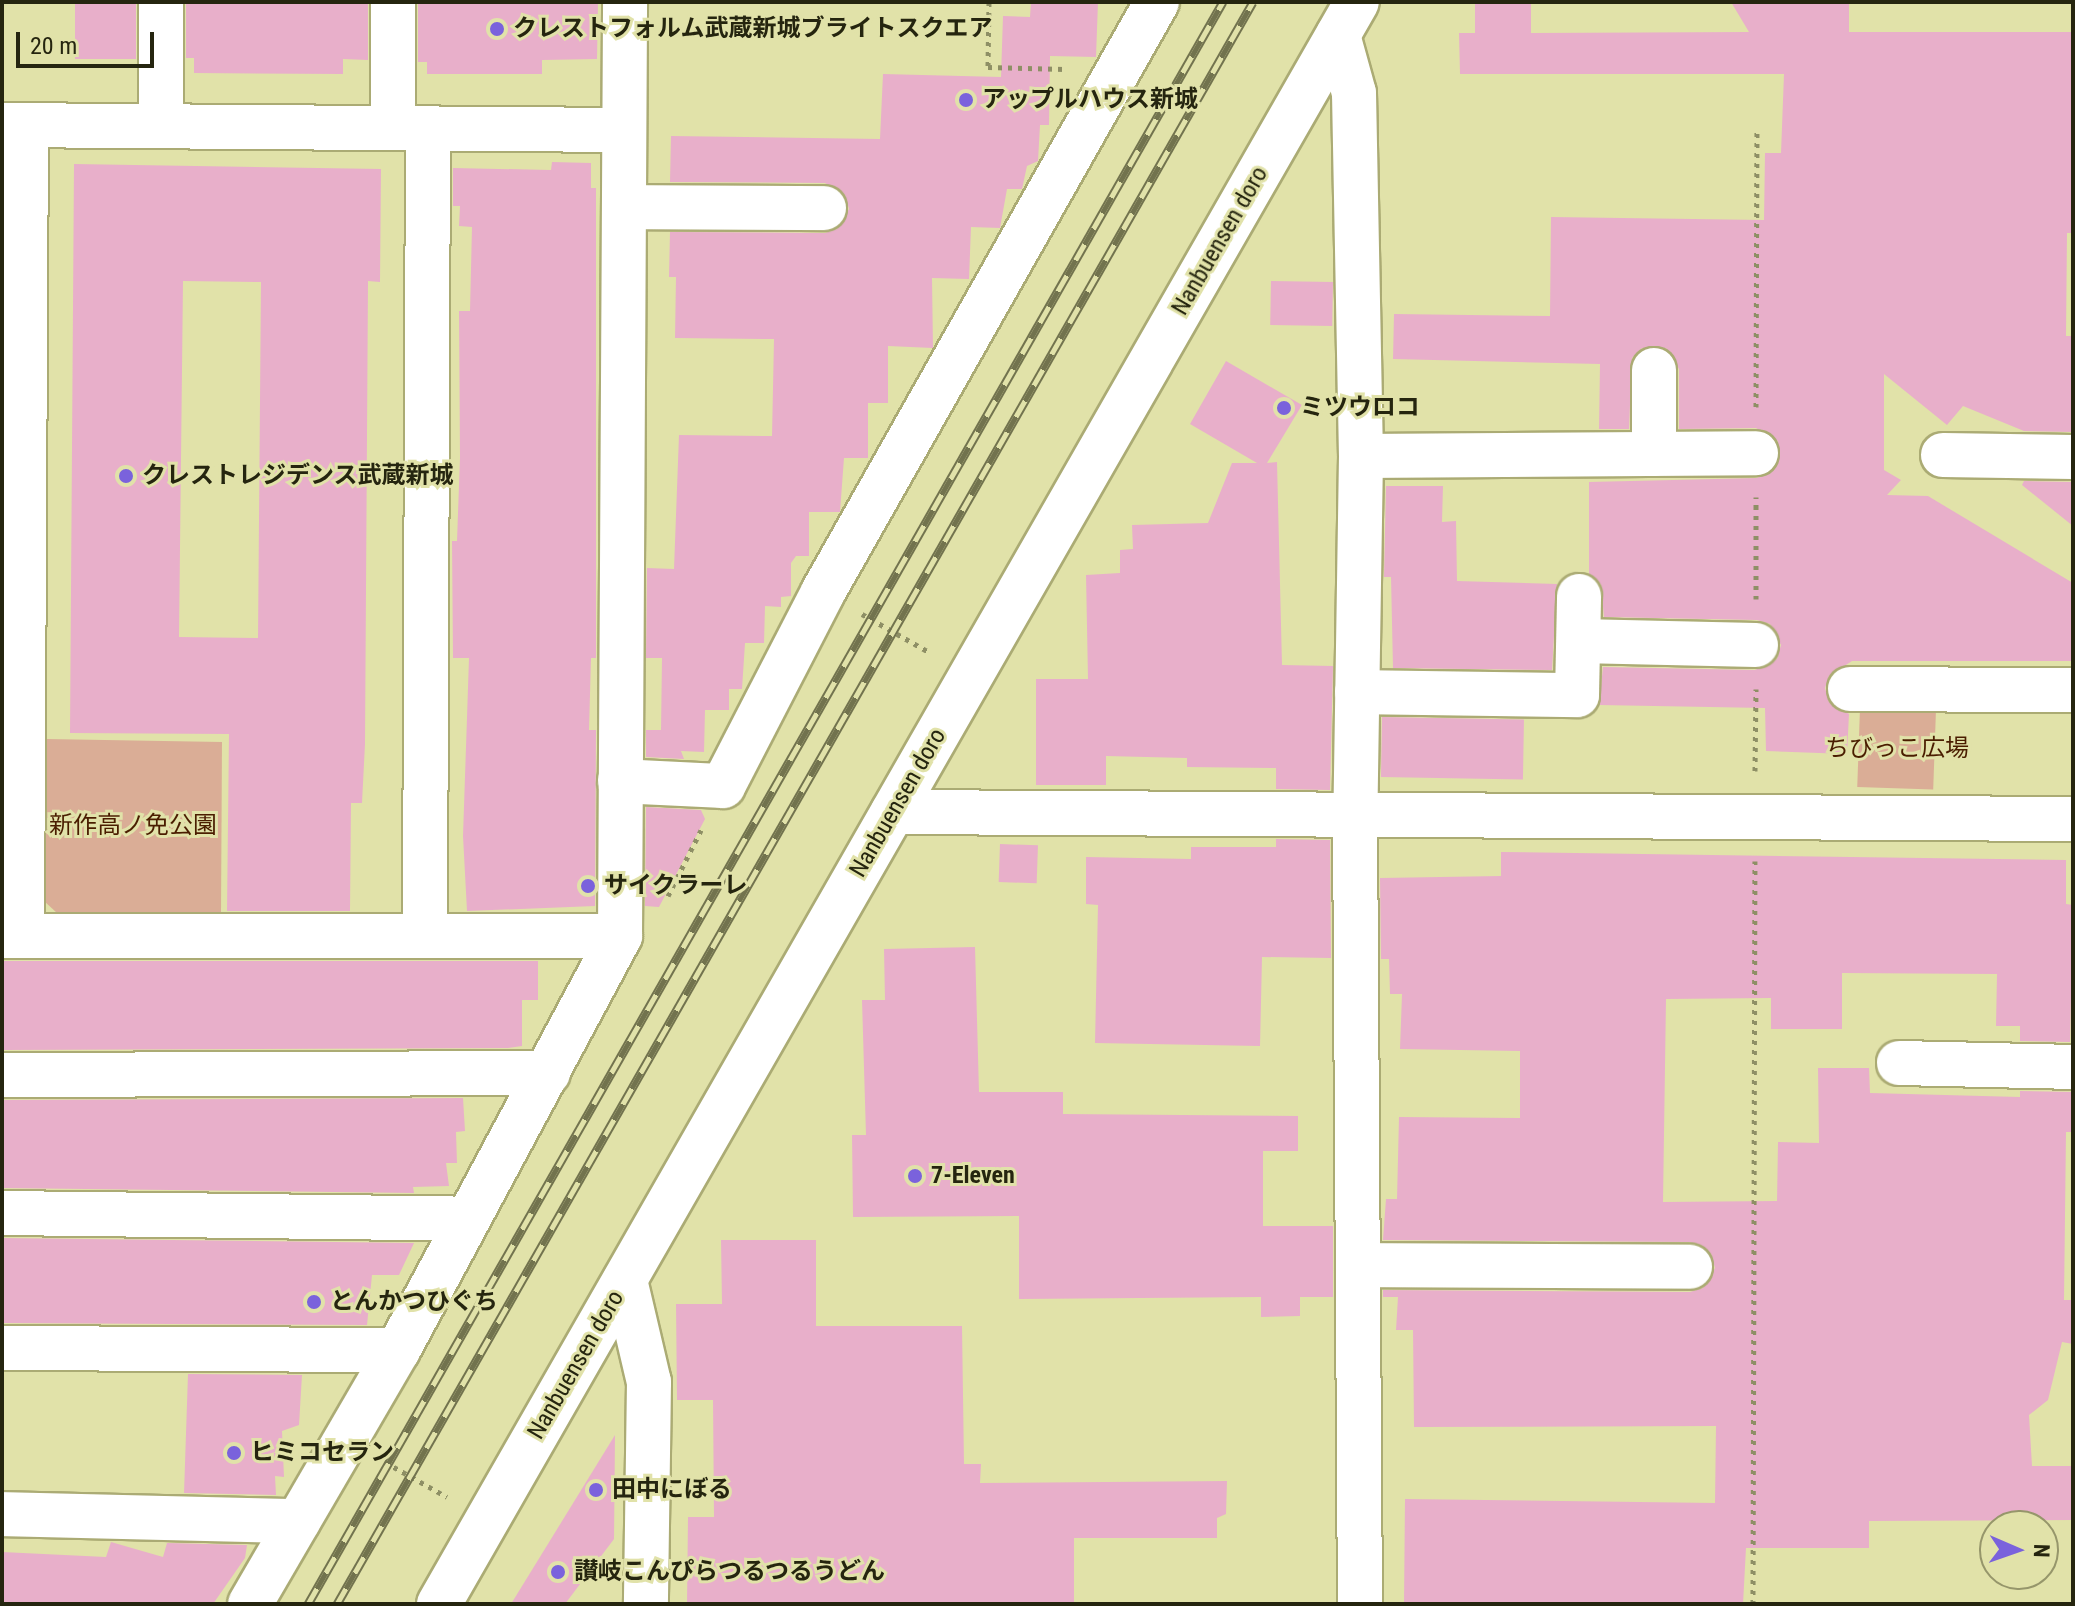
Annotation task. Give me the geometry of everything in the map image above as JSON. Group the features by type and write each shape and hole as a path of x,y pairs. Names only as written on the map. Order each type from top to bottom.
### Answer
{"street":[{"path":"161,2 161,126"},
{"path":"393,2 410,128 425,933"},
{"path":"250,1604 398,1350 465,1219 548,1073 620,936 625,2"},
{"path":"620,781 723,786 823,592 1157,2"},
{"path":"1348,18 1354,93 1361,456 1355,819 1360,1604"},
{"name":"Nanbuensen doro","path":"439,1604 1348,18"},
{"path":"620,936 425,933 12,936 14,125 624,130"},
{"path":"624,207 824,208"},
{"path":"1654,370 1654,454"},
{"path":"1361,456 1756,453"},
{"path":"1943,455 2073,457"},
{"path":"1357,692 1577,695 1579,596"},
{"path":"1579,641 1756,645"},
{"path":"1850,689 2073,690"},
{"path":"893,812 1355,819 2073,819"},
{"path":"1899,1063 2073,1067"},
{"path":"2,1075 548,1073"},
{"path":"2,1213 465,1219"},
{"path":"1358,1265 1690,1267"},
{"path":"625,1280 649,1382 646,1604"},
{"path":"2,1348 398,1350"},
{"path":"2,1514 298,1521"}],"path":[{"path":"989,2 988,67 1118,71"},
{"path":"823,592 929,652"},
{"path":"620,936 647,936 723,786"},
{"path":"1753,1604 1755,844"},
{"path":"345,1440 447,1497"}],"green space":[{"name":"ちびっこ広場","path":"1860,708 1936,711 1933,790 1857,787"},
{"name":"新作高ノ免公園","path":"46,739 222,742 221,914 57,913 44,901"}],"building":[{"path":"75,2 136,2 136,59 75,59"},
{"path":"186,2 368,2 368,60 343,59 343,74 194,73 194,58 186,58"},
{"name":"クレストフォルム武蔵新城ブライトスクエア","path":"418,2 598,2 597,59 542,60 542,74 427,74 427,62 418,62"},
{"path":"1031,2 1098,2 1096,57 1050,56 1049,125 1040,125 1038,161 1027,166 1022,189 1007,189 1000,228 971,227 969,279 932,278 933,348 888,346 888,403 868,403 868,458 844,458 840,512 809,512 809,556 796,556 791,563 791,596 781,597 781,607 765,606 764,643 745,643 742,689 729,689 729,710 705,710 704,752 681,751 684,759 646,757 646,730 661,730 662,658 646,658 647,568 674,569 679,435 772,436 774,339 675,338 676,277 669,277 670,232 825,233 837,229 849,209 845,195 825,183 670,182 671,136 880,139 883,74 1001,77 1003,16 1030,17"},
{"path":"1475,2 1531,2 1531,33 1749,32 1731,2 1849,2 1849,32 2073,32 2073,233 2067,233 2066,336 2073,336 2073,432 2024,431 1963,406 1947,425 1884,374 1884,470 1901,480 1887,495 1928,496 2073,583 2073,661 1852,661 1829,676 1825,688 1829,702 1849,714 1847,754 1766,751 1765,708 1599,705 1603,667 1755,670 1777,659 1781,645 1770,624 1757,620 1604,617 1601,585 1589,574 1589,482 1757,478 1777,466 1778,441 1756,428 1679,429 1679,369 1666,348 1642,348 1632,358 1629,429 1599,429 1600,364 1393,359 1394,314 1550,316 1551,217 1764,220 1765,153 1781,153 1784,74 1460,74 1459,33 1475,33"},
{"path":"552,162 591,163 591,188 596,188 596,658 591,658 589,730 596,730 595,906 467,911 463,836 469,658 453,658 452,541 457,541 460,458 459,311 470,311 472,227 459,226 460,206 453,206 453,168 551,170"},
{"name":"クレストレジデンス武蔵新城","path":"74,164 381,169 380,282 368,281 365,744 362,803 351,803 350,911 227,911 229,734 70,733","holes":["183,281 261,282 258,638 179,637"]},
{"path":"1271,281 1333,282 1332,326 1270,325"},
{"path":"1226,361 1302,405 1267,463 1277,462 1282,665 1333,666 1330,790 1276,789 1276,768 1187,767 1187,758 1106,756 1106,785 1036,785 1036,679 1088,679 1086,575 1120,573 1120,550 1133,549 1132,525 1208,523 1232,463 1257,463 1190,424"},
{"path":"2024,481 2073,482 2073,526 2022,485"},
{"path":"1386,486 1443,486 1442,522 1456,521 1457,581 1557,584 1552,670 1393,668 1391,577 1384,577"},
{"path":"1382,717 1524,719 1523,779 1381,777"},
{"path":"646,807 701,810 705,819 659,907 645,906"},
{"path":"1276,839 1330,840 1331,958 1262,957 1260,1046 1095,1043 1098,905 1086,904 1086,857 1191,859 1191,847 1276,847"},
{"path":"1000,844 1038,845 1037,883 999,882"},
{"path":"1501,852 2066,860 2066,904 2073,905 2070,1042 2020,1041 2020,1026 1996,1026 1997,974 1842,973 1842,1029 1771,1029 1771,998 1666,999 1663,1202 1777,1201 1778,1142 1819,1143 1818,1068 1869,1068 1870,1093 2020,1097 2020,1091 2073,1092 2073,1132 2066,1132 2064,1300 2072,1300 2073,1344 2062,1342 2048,1400 2029,1415 2032,1466 2073,1466 2073,1520 2059,1520 2059,1510 1979,1510 1979,1520 1869,1521 1869,1548 1746,1548 1743,1604 1404,1604 1405,1499 1715,1503 1716,1426 1414,1427 1413,1330 1396,1330 1398,1297 1383,1297 1383,1290 1690,1292 1703,1288 1715,1268 1711,1254 1690,1242 1383,1240 1386,1199 1397,1199 1399,1117 1520,1118 1520,1051 1400,1049 1402,994 1390,994 1389,959 1381,959 1380,878 1501,876"},
{"path":"975,947 979,1092 1063,1092 1063,1114 1298,1116 1298,1151 1263,1151 1263,1226 1333,1226 1333,1297 1300,1297 1300,1316 1261,1317 1261,1297 1019,1299 1019,1216 853,1217 852,1135 866,1135 862,1000 885,1000 884,949"},
{"path":"2,961 538,961 538,1000 522,1000 522,1046 508,1048 2,1050"},
{"path":"463,1098 465,1131 456,1132 457,1163 446,1163 449,1186 413,1187 414,1193 2,1188 2,1100"},
{"path":"2,1238 414,1243 399,1275 372,1275 367,1325 2,1323"},
{"path":"721,1240 816,1240 816,1326 962,1326 964,1464 981,1464 980,1483 1227,1481 1226,1514 1217,1518 1217,1538 1074,1538 1074,1604 687,1604 688,1517 714,1517 713,1400 677,1400 676,1304 722,1304"},
{"name":"ヒミコセラン","path":"188,1374 302,1375 299,1425 282,1431 284,1477 275,1476 276,1495 184,1493"},
{"path":"615,1435 614,1539 565,1604 511,1604"},
{"path":"111,1542 163,1557 167,1543 247,1545 245,1558 213,1604 2,1604 2,1552 106,1557"}],"railway":[{"path":"308,1604 1223,2"},
{"path":"337,1604 1253,2"}],"place":[{"name":"クレストフォルム武蔵新城ブライトスクエア","path":"497,29"},
{"name":"アップルハウス新城","path":"966,100"},
{"name":"ミツウロコ","path":"1284,408"},
{"name":"クレストレジデンス武蔵新城","path":"126,476"},
{"name":"サイクラーレ","path":"588,886"},
{"name":"7-Eleven","path":"915,1176"},
{"name":"とんかつひぐち","path":"314,1302"},
{"name":"ヒミコセラン","path":"234,1453"},
{"name":"田中にぼる","path":"596,1490"},
{"name":"讃岐こんぴらつるつるうどん","path":"558,1572"}]}
